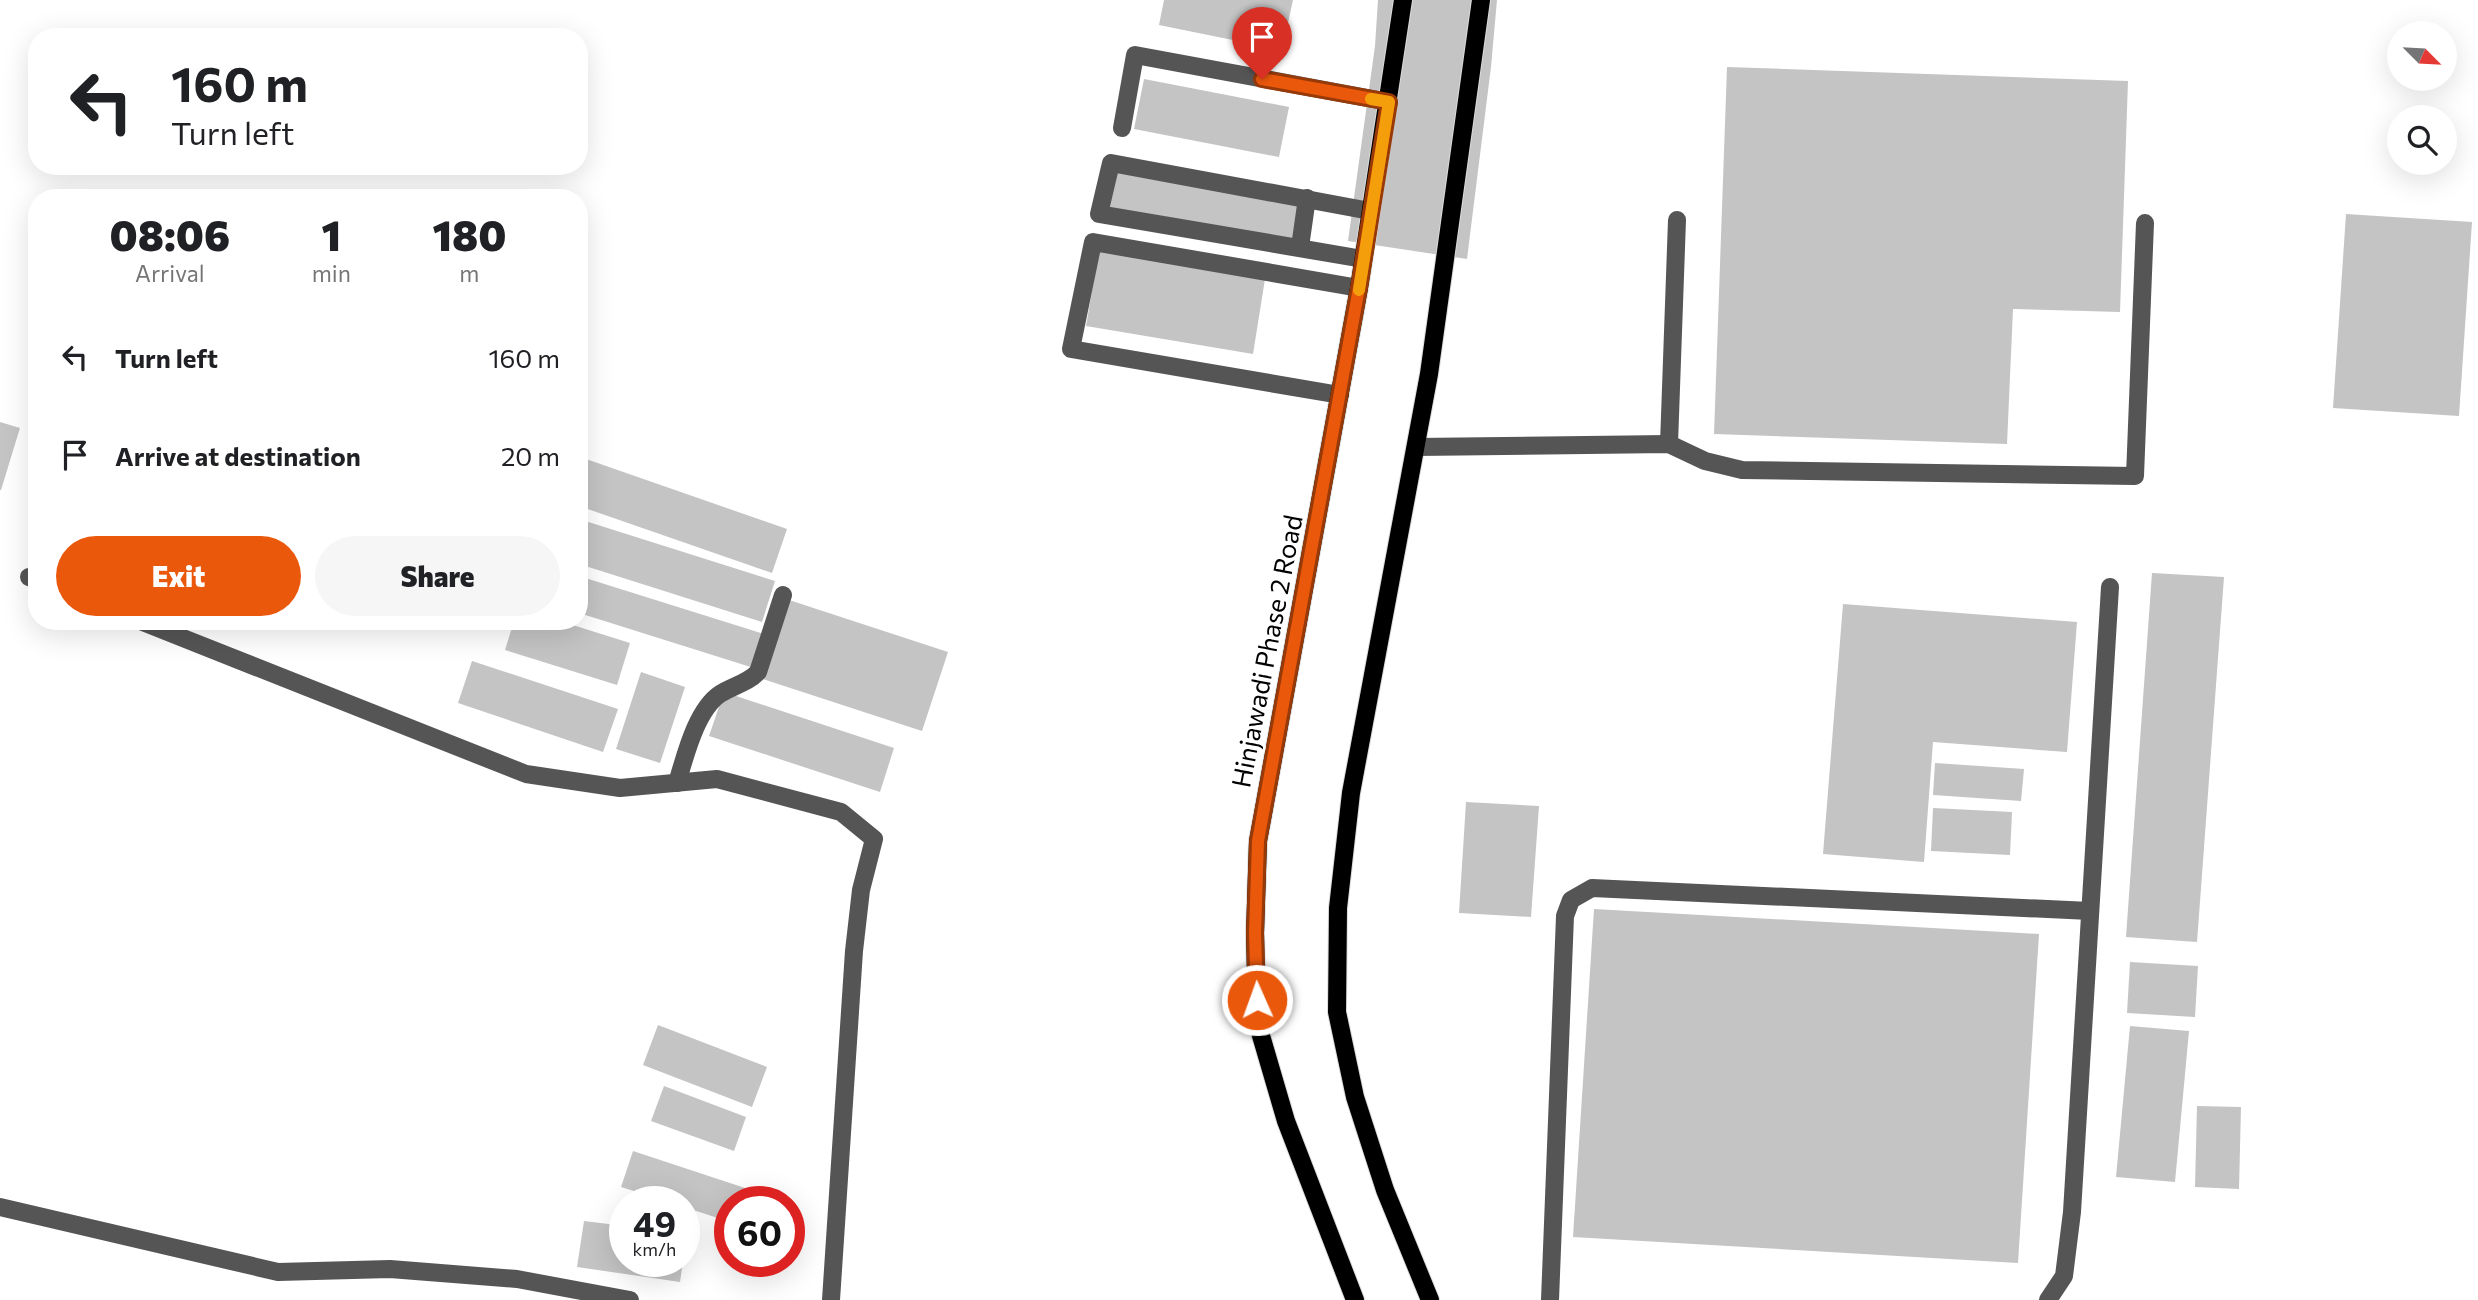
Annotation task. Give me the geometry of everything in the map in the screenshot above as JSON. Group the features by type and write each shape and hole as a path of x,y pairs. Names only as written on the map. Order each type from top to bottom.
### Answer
{"main road":[{"name":"Hinjawadi Phase 2 Road","path":"1355,1300 1286,1121 1257,1022 1255,933 1258,841 1359,288 1404,0"},
{"path":"1430,1300 1385,1190 1359,1111 1337,1012 1338,908 1352,793 1416,447 1445,270 1481,0"}],"street":[{"path":"1122,128 1135,55 1389,102"},
{"path":"1363,259 1099,214 1111,163 1370,211"},
{"path":"1300,247 1307,198"},
{"path":"1669,444 1676,220"},
{"path":"1416,447 1669,444 1705,461 1742,470 2136,475 2146,223"},
{"path":"1340,395 1071,349 1093,242 1359,288"},
{"path":"2048,1300 2064,1276 2072,1212 2110,587"},
{"path":"677,783 692,732 716,696 753,678 758,672 783,594"},
{"path":"163,630 526,774 620,788 717,779 841,812 874,839 861,890 854,951 831,1300"},
{"path":"1549,1300 1565,916 1571,900 1592,888 2090,911"},
{"path":"0,1207 278,1272 390,1269 505,1278 630,1300"}],"building":[{"path":"1164,0 1293,0 1282,50 1159,25"},
{"path":"1378,0 1497,0 1467,259 1348,241 1375,46"},
{"path":"1727,67 2128,81 2120,312 2013,309 2007,444 1714,434"},
{"path":"1144,79 1289,107 1279,157 1134,129"},
{"path":"1116,168 1300,202 1293,241 1109,207"},
{"path":"2346,214 2472,222 2459,416 2333,408"},
{"path":"1099,251 1265,279 1253,354 1086,326"},
{"path":"0,422 20,428 1,490 0,490"},
{"path":"588,460 787,529 772,573 588,509"},
{"path":"588,522 775,581 762,622 588,567"},
{"path":"2152,573 2224,577 2197,942 2126,937"},
{"path":"588,579 767,635 757,669 588,616"},
{"path":"786,599 948,652 922,731 760,678"},
{"path":"1843,604 2077,622 2067,752 1933,742 1924,862 1823,854"},
{"path":"511,630 588,630 630,643 617,685 505,650"},
{"path":"472,661 618,709 603,752 458,703"},
{"path":"641,672 685,687 660,763 616,749"},
{"path":"724,692 894,748 880,792 709,736"},
{"path":"1935,763 2024,769 2021,801 1933,795"},
{"path":"1466,802 1539,806 1531,917 1459,913"},
{"path":"1933,808 2012,812 2010,855 1931,851"},
{"path":"1594,909 2039,934 2018,1263 1573,1237"},
{"path":"2130,962 2198,966 2195,1017 2127,1013"},
{"path":"658,1025 767,1067 752,1107 643,1065"},
{"path":"2130,1026 2189,1031 2175,1182 2116,1177"},
{"path":"664,1086 746,1117 734,1151 651,1121"},
{"path":"2197,1106 2241,1107 2239,1189 2195,1187"},
{"path":"633,1151 739,1186 714,1186 714,1217 700,1212 700,1186 621,1186"},
{"path":"584,1221 609,1224 609,1272 577,1267"},
{"path":"646,1277 681,1277 680,1282"}],"slow traffic":[{"path":"1359,290 1389,102 1371,99"}],"route":[{"path":"1257,1000 1255,933 1258,841 1359,288 1389,102 1262,79"}]}
